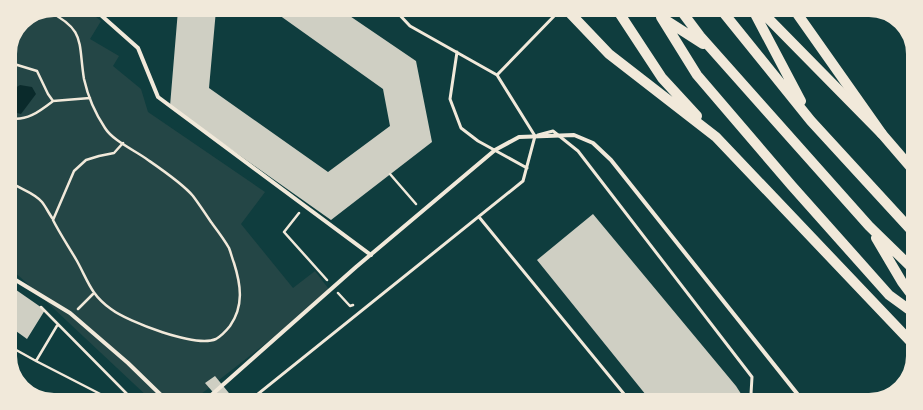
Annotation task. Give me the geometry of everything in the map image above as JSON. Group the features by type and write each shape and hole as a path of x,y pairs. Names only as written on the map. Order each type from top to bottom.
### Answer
{"main road":[{"path":"573,16 609,54 716,137"},
{"path":"621,16 662,78 907,338"},
{"path":"660,16 697,75 792,186 889,295 907,308"},
{"path":"662,16 714,51"},
{"path":"685,16 700,36 869,226 907,263"},
{"path":"726,16 811,121 907,226"},
{"path":"756,16 811,121"},
{"path":"766,16 882,134 907,163"},
{"path":"799,16 882,134"},
{"path":"869,226 907,289"}],"street":[{"path":"102,16 138,48 158,97 371,255"},
{"path":"213,394 371,255 495,150 519,137 574,136 593,144 611,160 797,394"},
{"path":"16,280 72,316 128,364 160,394"}],"lane":[{"path":"258,394 523,181 535,136 497,75 410,26 401,16"},
{"path":"497,75 554,16"},
{"path":"457,52 450,99 461,128 478,141 527,168"},
{"path":"535,136 553,131 578,151 752,377 751,394"},
{"path":"479,217 624,394"}],"path":[{"path":"16,186 32,194 42,202 76,260 93,294 111,310 134,322 184,339 197,341 215,339 227,330 236,318 241,298 240,280 229,249 192,195 164,171 112,136 106,130 91,104 84,79 81,49 78,37 72,27 57,16"},
{"path":"16,65 37,71 53,102"},
{"path":"16,118 23,118 36,114 53,102 90,98"},
{"path":"53,220 74,171 86,160 114,154 123,143"},
{"path":"390,174 422,211"},
{"path":"302,209 284,232 330,284"},
{"path":"335,289 350,306 356,302"},
{"path":"72,316 93,294"},
{"path":"37,303 127,394"},
{"path":"36,361 58,324"},
{"path":"16,350 100,394"}],"shaded area":[{"path":"54,16 95,16 101,21 90,39 119,56 113,66 141,89 148,112 265,192 241,224 293,288 315,271 331,292 201,394 145,394 16,274 16,51 19,39 27,27 39,19"},
{"path":"20,85 32,87 36,94 21,114 16,113 16,87"}],"building":[{"path":"178,16 215,16 209,88 328,172 390,126 383,89 280,16 350,16 416,61 432,142 331,220 170,106"},
{"path":"593,214 741,394 645,394 537,260"},
{"path":"16,290 45,310 27,339 16,331"},
{"path":"215,376 230,394 215,394 205,383"}]}
